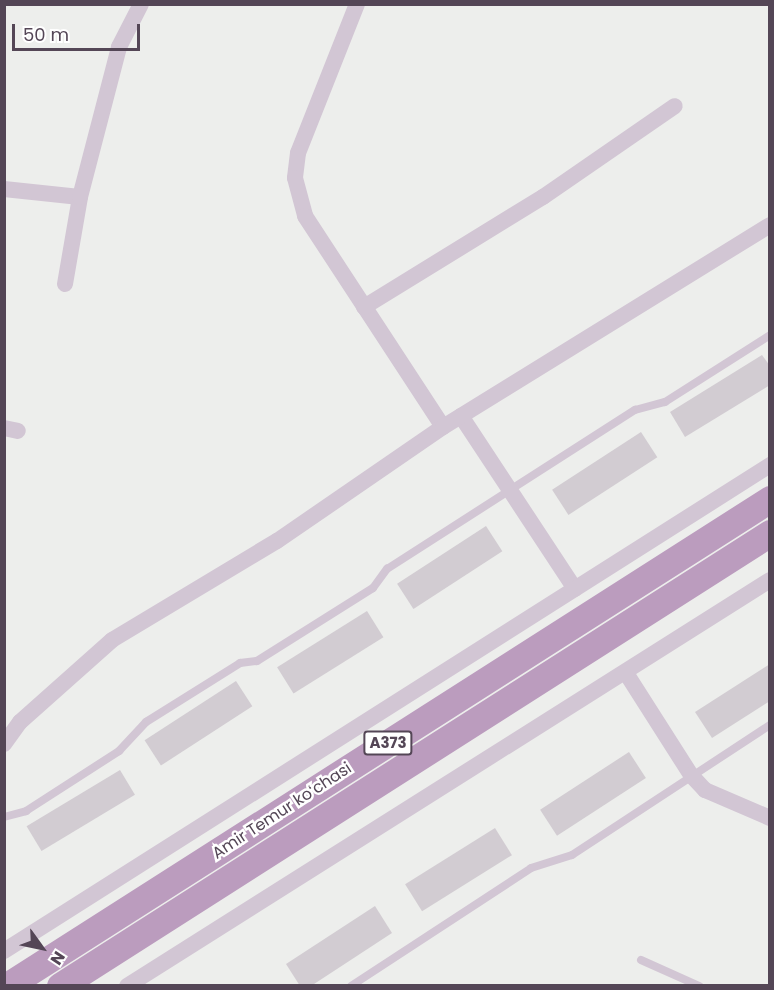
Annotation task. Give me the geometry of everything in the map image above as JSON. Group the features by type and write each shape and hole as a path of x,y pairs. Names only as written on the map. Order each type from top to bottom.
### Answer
{"highway":[{"name":"Amir Temur koʻchasi","path":"7,986 770,499"},
{"name":"Amir Temur koʻchasi","path":"60,986 770,533"}],"street":[{"path":"65,284 80,197 119,47 141,4"},
{"path":"357,4 298,153 295,178 305,216 443,427"},
{"path":"364,307 543,197 675,106"},
{"path":"4,189 80,197"},
{"path":"4,744 20,722 112,640 277,541 443,427 770,225"},
{"path":"461,416 575,589"},
{"path":"4,951 770,465"},
{"path":"128,986 770,580"},
{"path":"626,673 692,775 705,789 770,818"}],"lane":[{"path":"4,817 26,811 119,751 146,722 240,663 256,661 373,588 387,569 635,410 665,402 770,335"},
{"path":"351,986 531,868 572,855 770,725"},
{"path":"641,960 699,986"}],"building":[{"path":"762,355 770,366 770,385 685,437 670,412"},
{"path":"641,432 657,457 568,515 552,490"},
{"path":"486,526 502,551 413,609 397,584"},
{"path":"367,611 383,637 294,693 277,667"},
{"path":"770,664 770,701 712,738 695,712"},
{"path":"236,681 252,706 161,766 145,740"},
{"path":"629,752 646,778 557,836 540,810"},
{"path":"120,770 135,795 42,851 27,826"},
{"path":"495,828 512,855 422,911 405,884"},
{"path":"375,906 392,933 311,986 300,986 286,964"}]}
